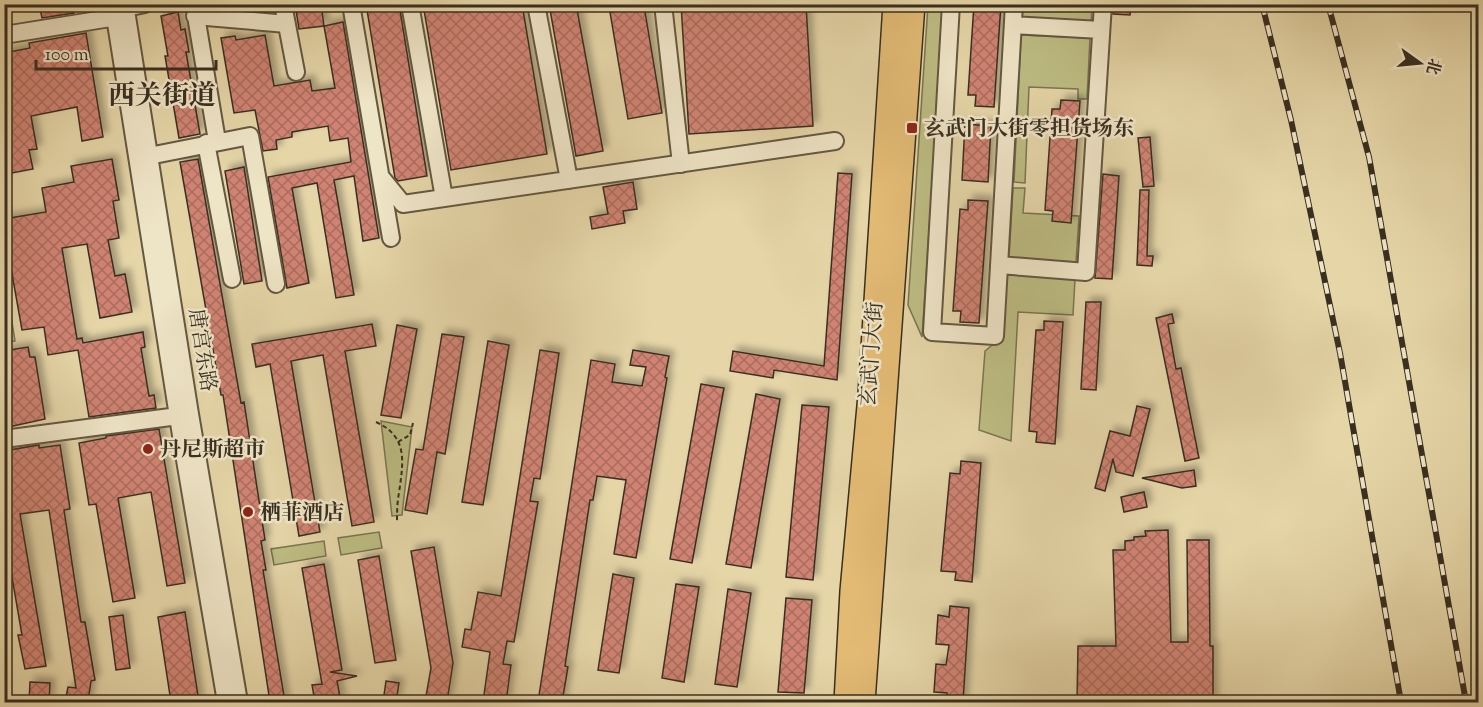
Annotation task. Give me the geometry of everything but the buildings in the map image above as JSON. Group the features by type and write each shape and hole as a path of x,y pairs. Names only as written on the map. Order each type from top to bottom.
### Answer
{"main road":[{"name":"玄武门大街","path":"845,702 851,591 869,396 894,4"},
{"name":"玄武门大街","path":"864,702 914,4"}],"street":[{"path":"4,35 145,4"},
{"path":"283,4 296,72"},
{"path":"351,4 391,237"},
{"path":"410,4 444,198"},
{"path":"536,4 569,180"},
{"path":"663,4 681,164"},
{"path":"951,4 932,332 995,336 1014,4"},
{"path":"999,266 1086,272 1102,4"},
{"name":"唐宫东路","path":"121,10 149,156 239,702"},
{"name":"唐宫东路","path":"121,10 178,416 226,702"},
{"path":"232,279 194,10 287,24"},
{"path":"1013,26 1101,30"},
{"path":"149,156 250,135 276,284"},
{"path":"381,177 403,204 835,141"},
{"path":"4,439 178,416"}],"path":[{"path":"376,422 394,434 402,461 397,522"},
{"path":"398,442 410,435 413,423"}],"green space":[{"path":"207,5 277,5 279,17 208,13"},
{"path":"928,5 944,5 922,337 908,305"},
{"path":"1022,5 1092,5 1091,26 1021,21"},
{"path":"1021,35 1090,38 1087,99 1078,99 1078,89 1029,87 1025,183 1014,182"},
{"path":"1013,188 1025,188 1023,213 1079,216 1076,262 1009,258"},
{"path":"1005,273 1075,279 1073,315 1018,312 1011,441 979,430 985,351 998,340"},
{"path":"5,278 15,341 4,343"},
{"path":"381,421 412,427 402,515 392,516"},
{"path":"379,532 382,548 341,555 338,538"},
{"path":"324,541 326,556 274,565 271,549"}],"railway":[{"path":"1262,4 1291,120 1340,353 1401,702"},
{"path":"1328,4 1369,157 1466,702"}],"place":[{"name":"玄武门大街零担货场东","path":"912,128"},
{"name":"丹尼斯超市","path":"148,449"},
{"name":"栖菲酒店","path":"248,512"}],"district":[{"name":"西关街道","path":"162,95"}]}
